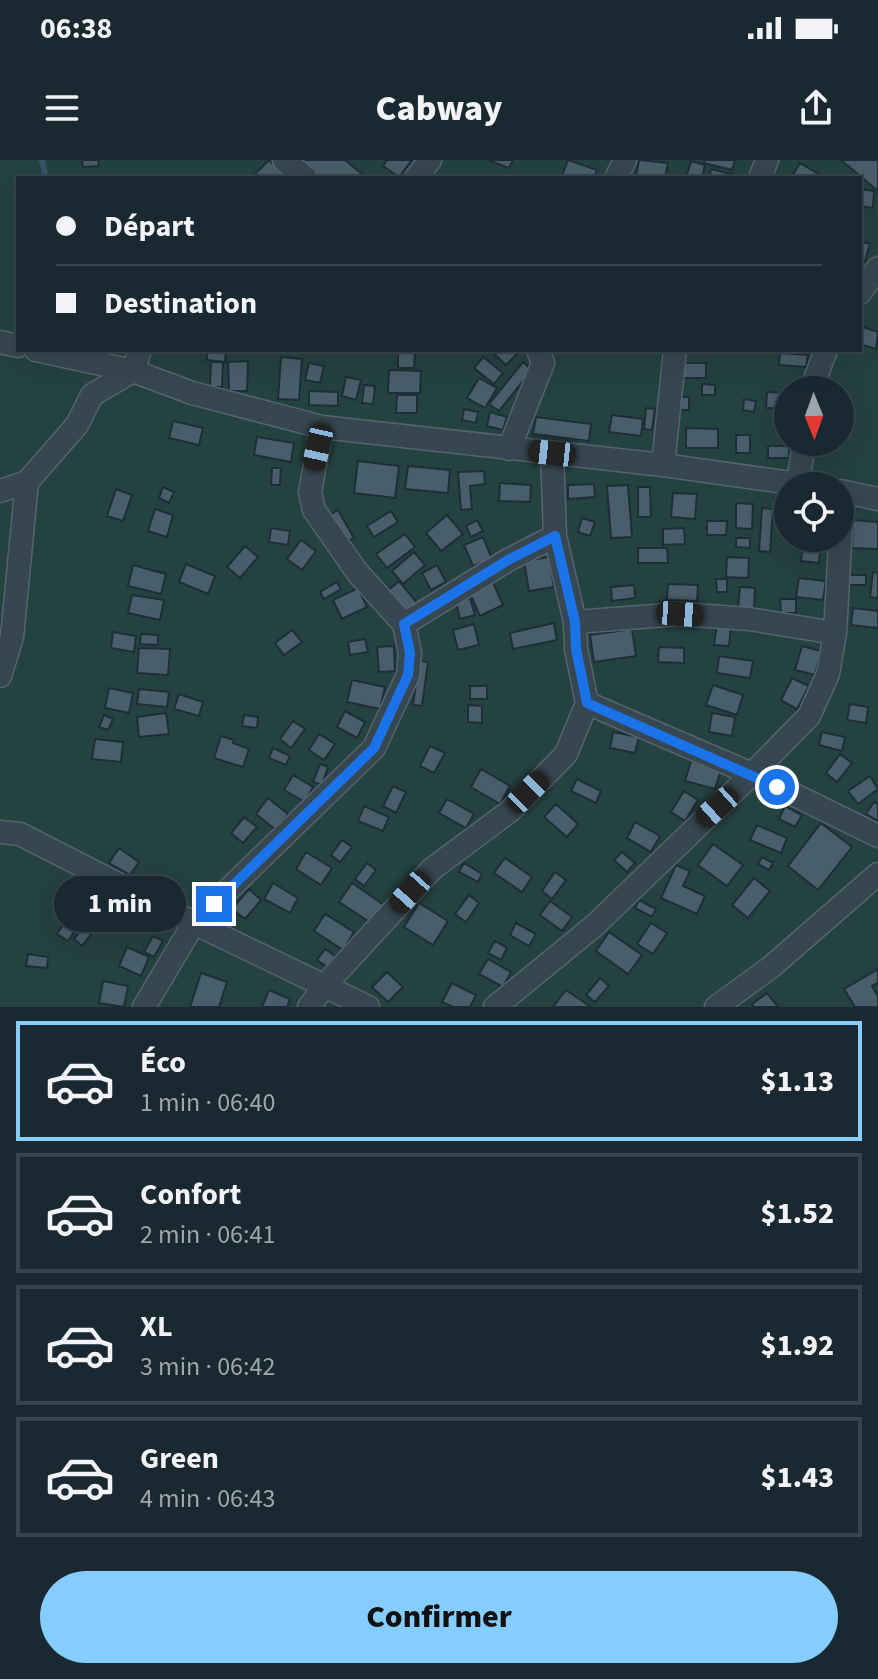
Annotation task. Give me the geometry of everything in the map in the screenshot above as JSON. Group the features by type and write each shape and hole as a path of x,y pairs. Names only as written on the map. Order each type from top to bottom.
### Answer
{"street":[{"path":"284,160 304,176"},
{"path":"418,176 430,160"},
{"path":"862,290 878,268"},
{"path":"56,352 136,360 192,393 322,427 663,465 774,481"},
{"path":"509,449 543,363 539,352"},
{"path":"663,465 675,352"},
{"path":"816,376 825,352"},
{"path":"0,491 27,482 77,425 92,395 136,360"},
{"path":"144,1007 194,923 374,748 408,675 410,653 404,624 357,572 314,510 310,492 322,427"},
{"path":"309,1007 325,985 432,869 510,811 566,754 587,703 576,649 575,622 555,536 552,453"},
{"path":"0,676 12,637 27,482"},
{"path":"854,494 878,499"},
{"path":"404,624 508,560 555,536"},
{"path":"495,1007 594,926 809,716 828,674 835,633 838,552"},
{"path":"575,622 680,614 749,619 835,633"},
{"path":"587,703 752,774 878,836"},
{"path":"0,832 20,834 368,1007"},
{"path":"716,1007 771,967 878,874"}],"green space":[{"path":"0,160 878,160 878,1007 0,1007"}],"building":[{"path":"82,160 98,160 99,166 83,167"},
{"path":"269,160 285,176 255,176"},
{"path":"297,160 345,160 365,176 317,176"},
{"path":"387,160 412,160 400,176 383,166"},
{"path":"488,160 513,160 509,168"},
{"path":"568,160 597,170 595,176 562,176"},
{"path":"639,160 668,163 665,176 636,176"},
{"path":"705,160 735,160 732,170 704,163"},
{"path":"841,160 878,160 878,191"},
{"path":"691,161 705,165 702,176 687,176"},
{"path":"800,163 822,176 792,176"},
{"path":"711,169 735,175 735,176 709,176"},
{"path":"862,189 874,191 873,208 862,206"},
{"path":"862,242 870,244 865,261 862,260"},
{"path":"862,327 878,332 876,349 862,345"},
{"path":"207,352 226,352 225,362 207,360"},
{"path":"492,352 517,352 506,365"},
{"path":"398,353 415,353 414,368 398,368"},
{"path":"780,353 808,355 806,367 779,365"},
{"path":"281,357 302,359 299,400 278,399"},
{"path":"483,357 503,373 494,384 474,368"},
{"path":"248,361 247,391 229,391 228,362"},
{"path":"211,362 223,362 222,387 210,387"},
{"path":"523,362 532,370 499,411 489,404"},
{"path":"309,363 324,366 320,383 305,380"},
{"path":"683,363 706,363 706,378 683,378"},
{"path":"389,370 421,371 420,393 388,393"},
{"path":"346,377 361,380 356,400 342,396"},
{"path":"479,378 497,388 485,408 467,398"},
{"path":"702,384 715,385 715,395 702,395"},
{"path":"364,385 375,386 373,404 362,403"},
{"path":"309,391 338,392 338,406 309,405"},
{"path":"767,392 774,392 774,408 766,408"},
{"path":"397,395 417,395 417,413 396,413"},
{"path":"678,397 689,397 689,410 677,410"},
{"path":"744,399 756,401 754,412 743,410"},
{"path":"646,408 655,409 652,430 644,429"},
{"path":"464,409 478,412 476,423 462,420"},
{"path":"490,412 507,417 503,430 487,426"},
{"path":"612,415 643,419 641,436 609,432"},
{"path":"536,417 591,424 589,441 533,434"},
{"path":"173,421 203,428 199,445 169,438"},
{"path":"686,428 718,429 718,448 686,448"},
{"path":"736,435 750,435 750,453 736,453"},
{"path":"257,437 294,443 291,462 254,455"},
{"path":"768,446 774,446 774,456 789,456 789,458 768,458"},
{"path":"358,461 399,466 395,498 354,493"},
{"path":"408,466 450,470 448,493 405,489"},
{"path":"272,468 281,468 280,485 271,485"},
{"path":"484,471 485,484 470,486 472,509 461,510 458,472"},
{"path":"500,483 531,485 530,502 499,501"},
{"path":"594,484 595,497 568,499 568,485"},
{"path":"628,485 632,537 611,538 607,486"},
{"path":"163,487 174,492 169,503 159,498"},
{"path":"638,487 650,487 651,517 638,517"},
{"path":"116,489 132,495 123,521 107,516"},
{"path":"673,493 697,494 695,519 671,517"},
{"path":"736,503 753,504 752,529 736,528"},
{"path":"762,508 773,509 770,552 759,551"},
{"path":"155,509 173,515 167,537 148,531"},
{"path":"338,510 354,538 343,544 327,517"},
{"path":"391,511 398,522 374,537 367,526"},
{"path":"447,515 463,534 441,551 426,533"},
{"path":"582,518 595,522 590,536 578,532"},
{"path":"477,520 483,531 471,537 466,526"},
{"path":"854,520 878,522 878,549 854,548"},
{"path":"707,521 727,521 726,535 707,535"},
{"path":"271,528 290,531 288,545 269,542"},
{"path":"684,528 685,544 663,545 663,529"},
{"path":"405,534 415,547 387,568 376,554"},
{"path":"483,537 492,559 473,566 464,545"},
{"path":"736,538 750,538 750,548 736,547"},
{"path":"301,540 316,551 302,570 287,559"},
{"path":"245,546 258,557 240,578 227,567"},
{"path":"638,548 667,548 668,563 638,563"},
{"path":"414,552 425,565 403,584 392,571"},
{"path":"802,552 820,552 819,563 801,561"},
{"path":"549,557 554,587 529,591 524,561"},
{"path":"727,557 749,558 748,578 726,577"},
{"path":"186,564 215,576 208,594 179,582"},
{"path":"133,565 166,574 161,594 128,586"},
{"path":"437,565 446,582 431,590 422,573"},
{"path":"873,572 878,573 878,598 870,597"},
{"path":"843,575 866,575 866,585 844,585"},
{"path":"491,578 503,605 480,616 468,589"},
{"path":"799,578 826,581 823,600 796,597"},
{"path":"716,579 727,579 727,592 717,592"},
{"path":"399,581 418,604 404,615 385,593"},
{"path":"337,582 341,589 324,599 320,592"},
{"path":"668,584 698,585 697,601 667,600"},
{"path":"634,585 635,598 612,601 611,587"},
{"path":"740,587 755,588 754,611 738,610"},
{"path":"358,588 367,607 342,619 333,600"},
{"path":"132,595 164,600 160,620 128,613"},
{"path":"470,598 475,615 460,619 456,602"},
{"path":"780,599 796,599 796,613 781,613"},
{"path":"853,608 878,611 878,628 851,625"},
{"path":"554,623 557,640 513,649 510,633"},
{"path":"717,623 731,625 729,646 714,645"},
{"path":"474,624 479,645 458,650 453,630"},
{"path":"632,629 636,656 594,662 590,635"},
{"path":"292,630 302,642 284,655 275,643"},
{"path":"113,632 136,636 134,652 111,648"},
{"path":"141,634 158,635 158,645 140,644"},
{"path":"365,639 368,652 350,655 348,642"},
{"path":"394,646 395,671 379,672 377,647"},
{"path":"802,646 821,651 815,675 795,670"},
{"path":"659,647 684,648 684,663 658,662"},
{"path":"139,648 170,649 168,675 137,673"},
{"path":"719,656 753,661 750,678 717,673"},
{"path":"419,661 428,662 422,706 413,705"},
{"path":"792,678 809,686 797,709 781,700"},
{"path":"352,680 385,687 380,709 347,702"},
{"path":"713,685 743,695 737,715 706,705"},
{"path":"470,686 487,686 487,699 470,699"},
{"path":"109,688 133,693 129,713 105,708"},
{"path":"139,689 169,692 167,707 137,704"},
{"path":"179,694 203,702 199,716 174,709"},
{"path":"850,704 868,707 866,723 847,720"},
{"path":"468,705 482,706 482,723 468,722"},
{"path":"345,711 365,722 357,738 337,727"},
{"path":"166,713 169,734 139,737 137,717"},
{"path":"712,713 735,717 732,736 709,732"},
{"path":"104,715 113,719 108,730 99,727"},
{"path":"244,715 258,717 257,728 242,726"},
{"path":"293,721 305,729 291,748 280,739"},
{"path":"613,732 639,737 635,753 610,748"},
{"path":"822,732 845,737 842,751 819,745"},
{"path":"319,734 335,744 324,760 309,750"},
{"path":"221,736 249,749 243,767 214,758"},
{"path":"95,739 123,742 121,762 92,759"},
{"path":"430,746 445,753 434,773 420,766"},
{"path":"273,748 290,756 286,765 269,758"},
{"path":"840,754 852,763 837,782 826,773"},
{"path":"691,761 721,770 715,789 685,781"},
{"path":"320,764 328,767 322,785 313,782"},
{"path":"481,769 510,786 500,804 471,787"},
{"path":"293,775 313,787 305,802 284,790"},
{"path":"870,776 878,789 858,804 848,791"},
{"path":"577,779 601,791 596,803 571,791"},
{"path":"393,786 406,792 396,813 383,806"},
{"path":"684,791 698,800 685,821 671,812"},
{"path":"268,798 288,814 276,830 256,814"},
{"path":"447,799 474,814 466,828 439,813"},
{"path":"874,802 878,804 878,821 866,814"},
{"path":"556,804 578,824 567,837 544,817"},
{"path":"364,806 389,817 383,831 358,821"},
{"path":"785,806 802,815 795,827 779,819"},
{"path":"244,817 257,827 243,843 231,833"},
{"path":"635,822 660,836 651,852 627,838"},
{"path":"821,823 852,847 818,890 788,866"},
{"path":"757,825 787,838 781,853 750,840"},
{"path":"342,840 352,847 340,862 331,855"},
{"path":"713,844 743,865 727,886 698,865"},
{"path":"119,848 139,862 130,875 109,863"},
{"path":"306,852 332,868 321,885 296,869"},
{"path":"622,852 635,863 627,872 614,860"},
{"path":"762,857 773,863 769,870 758,864"},
{"path":"505,858 532,877 522,892 494,873"},
{"path":"367,863 376,870 364,886 355,879"},
{"path":"464,863 482,874 478,882 459,872"},
{"path":"676,865 690,871 683,886 705,896 697,914 661,898"},
{"path":"555,872 566,880 552,899 542,891"},
{"path":"754,878 770,891 748,918 732,905"},
{"path":"273,883 298,898 290,913 264,899"},
{"path":"352,883 384,905 371,923 339,902"},
{"path":"249,889 261,900 245,919 232,909"},
{"path":"94,893 109,903 97,921 82,911"},
{"path":"469,895 479,903 466,922 455,914"},
{"path":"639,900 656,909 652,917 635,908"},
{"path":"550,901 572,917 562,931 540,915"},
{"path":"419,903 448,921 433,945 404,927"},
{"path":"325,914 354,932 343,950 314,931"},
{"path":"87,923 95,929 82,946 74,939"},
{"path":"516,923 536,934 529,946 510,935"},
{"path":"651,923 667,933 653,954 637,944"},
{"path":"63,925 74,932 68,941 57,934"},
{"path":"609,932 642,955 628,974 596,951"},
{"path":"153,936 163,941 154,957 144,952"},
{"path":"495,941 507,948 501,960 488,953"},
{"path":"127,947 149,957 141,976 119,966"},
{"path":"325,949 335,956 327,967 317,960"},
{"path":"28,954 48,957 47,968 26,966"},
{"path":"488,959 511,972 503,987 479,974"},
{"path":"878,969 878,983 872,986 878,996 878,1007 855,1007 844,989"},
{"path":"387,972 403,987 388,1002 372,987"},
{"path":"201,973 227,982 219,1007 190,1007"},
{"path":"600,978 609,986 595,1002 586,995"},
{"path":"103,981 128,986 124,1007 99,1003"},
{"path":"452,983 476,995 470,1007 453,1007 442,1002"},
{"path":"269,990 290,999 287,1007 262,1007"},
{"path":"566,990 591,1007 553,1007"},
{"path":"767,993 778,1007 754,1007 752,1004"}],"waterway":[{"path":"42,160 46,176"}],"route":[{"path":"214,904 374,748 408,675 410,653 404,624 508,560 555,536 575,622 576,649 587,703 777,787"}]}
